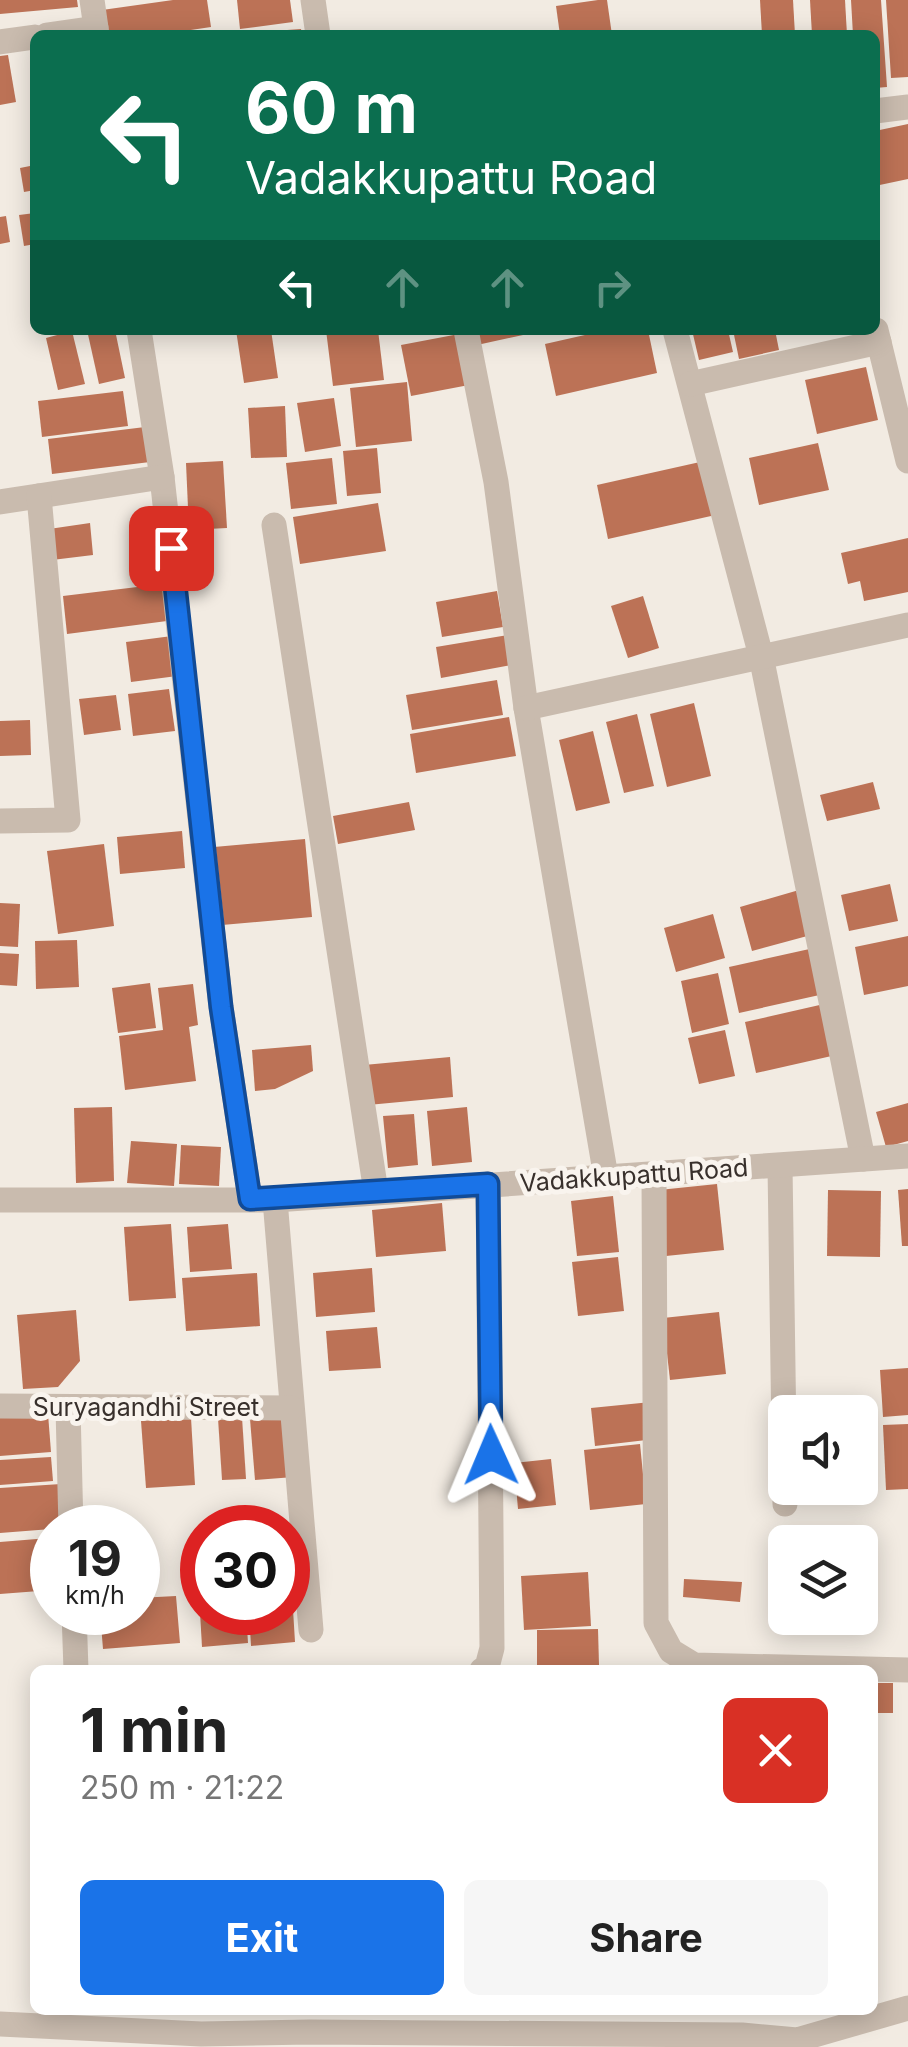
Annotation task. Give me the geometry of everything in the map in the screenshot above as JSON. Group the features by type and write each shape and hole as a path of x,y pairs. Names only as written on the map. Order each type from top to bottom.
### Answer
{"street":[{"path":"92,0 96,30"},
{"path":"313,0 317,30"},
{"path":"0,42 30,38"},
{"path":"880,110 908,107"},
{"path":"140,335 162,477 221,1007 262,1200 291,1408 311,1630"},
{"path":"467,335 496,482 526,708 606,1177"},
{"path":"676,335 761,656 863,1159"},
{"path":"690,384 873,335"},
{"path":"877,335 908,461"},
{"path":"0,502 162,477"},
{"path":"0,821 68,820 39,496"},
{"path":"274,526 376,1192"},
{"path":"526,708 908,626"},
{"name":"Vadakkupattu Road","path":"0,1200 262,1200 908,1156"},
{"path":"780,1166 783,1395"},
{"path":"654,1174 656,1623 671,1651 694,1665"},
{"path":"488,1184 492,1648 488,1665"},
{"name":"Suryagandhi Street","path":"0,1406 291,1408"},
{"path":"68,1408 71,1505"},
{"path":"75,1635 76,1665"},
{"path":"878,1669 908,1670"},
{"path":"0,2024 171,2040 804,2042 908,2008"}],"building":[{"path":"0,0 77,0 78,7 0,14"},
{"path":"173,0 207,0 211,27 104,30 102,10"},
{"path":"237,0 290,0 293,22 240,29"},
{"path":"607,0 611,30 559,30 556,6"},
{"path":"760,0 793,0 795,30 762,30"},
{"path":"810,0 845,0 847,30 812,30"},
{"path":"851,0 881,0 887,87 880,88 880,30 853,30"},
{"path":"886,0 908,0 908,77 891,78"},
{"path":"8,55 16,102 0,105 0,56"},
{"path":"908,124 908,179 880,185 880,130"},
{"path":"30,166 30,191 24,192 20,168"},
{"path":"30,214 30,245 24,246 19,215"},
{"path":"6,216 10,242 0,244 0,217"},
{"path":"73,335 85,384 58,390 46,338"},
{"path":"88,335 116,335 125,378 99,384"},
{"path":"237,335 272,335 278,378 244,383"},
{"path":"327,335 379,335 384,380 333,386"},
{"path":"459,335 469,385 411,396 401,345"},
{"path":"475,335 523,335 477,345"},
{"path":"585,335 649,335 657,373 556,396 545,344"},
{"path":"693,335 729,335 733,352 699,360"},
{"path":"734,335 776,335 779,350 739,359"},
{"path":"866,367 878,420 817,434 805,380"},
{"path":"407,382 412,441 356,447 350,388"},
{"path":"123,391 128,426 42,437 38,401"},
{"path":"334,398 341,446 305,452 297,403"},
{"path":"285,406 287,457 251,458 248,408"},
{"path":"145,427 150,462 52,474 48,439"},
{"path":"818,443 829,490 759,505 749,458"},
{"path":"377,448 381,493 347,496 343,451"},
{"path":"332,458 337,504 291,509 286,463"},
{"path":"709,460 720,514 608,539 597,485"},
{"path":"223,461 227,528 189,530 186,463"},
{"path":"378,503 386,551 300,564 293,517"},
{"path":"90,523 93,555 52,560 49,529"},
{"path":"908,538 908,592 864,601 860,581 848,584 841,553"},
{"path":"162,584 167,621 67,634 63,596"},
{"path":"497,591 503,627 442,637 436,602"},
{"path":"643,596 659,648 628,658 611,606"},
{"path":"508,635 512,665 441,678 436,647"},
{"path":"172,636 177,676 131,682 126,642"},
{"path":"497,680 503,715 412,730 406,695"},
{"path":"169,689 175,731 133,736 128,694"},
{"path":"116,695 121,730 84,735 79,699"},
{"path":"694,703 711,776 667,787 650,714"},
{"path":"637,714 654,786 624,793 606,722"},
{"path":"509,717 516,756 416,773 410,734"},
{"path":"30,720 31,755 0,756 0,721"},
{"path":"593,731 610,803 576,811 559,740"},
{"path":"873,782 880,809 827,821 820,795"},
{"path":"409,802 415,830 338,844 333,816"},
{"path":"182,831 185,868 120,874 117,837"},
{"path":"305,839 312,917 222,925 214,847"},
{"path":"104,844 114,926 58,934 47,851"},
{"path":"890,884 898,921 849,931 841,895"},
{"path":"799,890 811,935 752,951 740,907"},
{"path":"0,903 20,904 18,947 0,946"},
{"path":"713,914 725,958 676,972 664,928"},
{"path":"908,936 908,986 864,995 855,947"},
{"path":"77,940 79,987 36,989 35,941"},
{"path":"814,948 824,994 739,1013 729,967"},
{"path":"0,953 19,954 17,986 0,985"},
{"path":"718,973 729,1024 692,1033 681,981"},
{"path":"150,983 156,1028 118,1033 112,988"},
{"path":"193,984 198,1025 189,1027 196,1081 125,1090 119,1036 163,1030 158,988"},
{"path":"824,1004 836,1055 756,1073 745,1022"},
{"path":"725,1030 735,1076 699,1084 688,1038"},
{"path":"311,1045 313,1071 275,1089 255,1091 252,1050"},
{"path":"450,1057 453,1097 368,1105 364,1065"},
{"path":"908,1103 908,1141 886,1147 876,1112"},
{"path":"112,1107 114,1181 76,1183 74,1108"},
{"path":"467,1107 472,1162 432,1166 427,1111"},
{"path":"414,1114 418,1165 388,1168 383,1116"},
{"path":"131,1141 177,1144 174,1186 127,1183"},
{"path":"181,1145 221,1147 219,1186 179,1184"},
{"path":"717,1184 724,1250 666,1256 659,1190"},
{"path":"908,1189 908,1246 902,1246 898,1190"},
{"path":"828,1190 881,1191 880,1257 827,1256"},
{"path":"613,1196 619,1252 577,1256 571,1201"},
{"path":"442,1203 446,1251 376,1257 372,1210"},
{"path":"171,1224 176,1298 129,1301 124,1227"},
{"path":"228,1224 232,1269 190,1272 187,1227"},
{"path":"618,1257 624,1311 578,1316 572,1262"},
{"path":"372,1268 375,1312 316,1317 313,1273"},
{"path":"257,1273 260,1326 186,1331 182,1278"},
{"path":"76,1310 80,1361 58,1387 23,1389 17,1315"},
{"path":"719,1312 726,1374 670,1380 663,1318"},
{"path":"377,1327 381,1368 329,1371 326,1331"},
{"path":"908,1368 908,1415 883,1417 880,1370"},
{"path":"651,1402 655,1439 595,1446 591,1408"},
{"path":"48,1414 51,1452 0,1456 0,1418"},
{"path":"290,1416 294,1477 255,1480 250,1419"},
{"path":"242,1417 246,1479 222,1480 218,1418"},
{"path":"191,1418 195,1485 146,1488 141,1421"},
{"path":"908,1424 908,1489 886,1490 883,1425"},
{"path":"640,1444 646,1504 590,1510 584,1450"},
{"path":"51,1457 53,1481 0,1485 0,1460"},
{"path":"551,1459 556,1505 518,1509 514,1463"},
{"path":"61,1484 62,1505 30,1505 30,1531 0,1533 0,1488"},
{"path":"30,1540 30,1592 0,1594 0,1542"},
{"path":"588,1572 591,1626 524,1630 521,1576"},
{"path":"684,1579 742,1582 740,1602 683,1597"},
{"path":"176,1596 180,1643 103,1649 102,1635 160,1635 160,1597"},
{"path":"598,1629 599,1665 537,1665 537,1630"},
{"path":"201,1635 247,1635 248,1643 202,1647"},
{"path":"250,1635 295,1635 295,1642 251,1646"},
{"path":"878,1683 893,1683 893,1713 878,1713"}],"route":[{"path":"171,548 221,1007 250,1199 488,1184 491,1455"}]}
